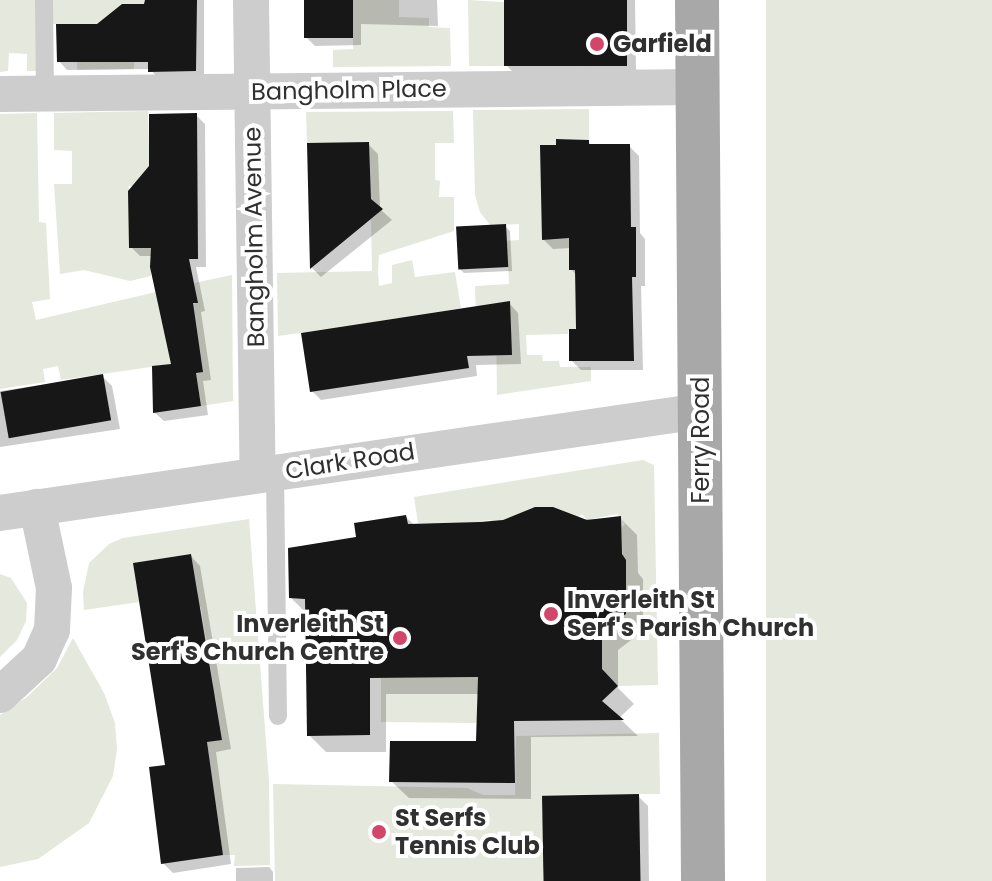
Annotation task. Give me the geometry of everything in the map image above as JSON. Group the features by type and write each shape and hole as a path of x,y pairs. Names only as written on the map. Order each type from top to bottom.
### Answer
{"main road":[{"name":"Ferry Road","path":"697,0 703,881"}],"street":[{"name":"Bangholm Avenue","path":"251,0 266,473"},
{"name":"Bangholm Place","path":"0,94 698,87"},
{"name":"Clark Road","path":"0,513 701,411"},
{"path":"0,695 39,659 52,630 54,588 37,507"}],"lane":[{"path":"44,0 45,94"},
{"path":"266,473 278,716"}],"shaded area":[{"path":"0,0 36,0 38,71 27,71 27,54 9,53 8,71 0,72"},
{"path":"53,0 148,0 148,4 135,4 134,69 77,70 78,24 53,24"},
{"path":"353,0 399,0 399,17 429,18 429,27 450,28 451,66 333,67 333,50 353,49"},
{"path":"468,0 537,4 504,66 469,66"},
{"path":"766,0 992,0 992,881 766,881"},
{"path":"589,109 589,140 557,139 556,145 540,145 569,237 569,270 575,270 576,329 568,330 568,334 526,335 527,355 542,355 543,361 559,361 560,367 591,367 591,381 497,395 496,317 476,317 475,286 509,284 508,264 490,242 519,240 519,224 490,225 480,212 475,195 473,110"},
{"path":"148,111 150,185 129,186 129,223 151,248 151,276 130,281 84,270 60,274 54,184 72,184 72,151 54,150 54,113"},
{"path":"453,111 454,143 435,143 435,180 440,181 439,197 454,197 454,231 379,255 378,272 379,286 392,283 392,265 412,260 415,277 455,272 461,308 440,312 441,324 399,318 361,324 324,342 321,330 278,336 277,273 372,271 371,219 378,214 377,204 371,199 369,143 307,143 306,112"},
{"path":"37,113 39,222 46,223 50,299 32,302 36,320 156,292 160,311 197,303 194,283 232,275 233,401 201,406 196,373 203,371 200,351 178,363 61,380 58,366 43,369 45,382 0,389 0,114"},
{"path":"643,460 654,465 658,685 618,686 614,682 599,685 602,665 599,634 618,613 621,618 626,615 621,528 625,524 617,514 587,520 582,514 572,522 552,507 550,512 495,525 490,520 481,521 478,526 418,523 414,497"},
{"path":"249,519 269,781 270,865 234,866 235,855 223,855 207,742 222,739 215,696 199,698 213,684 201,607 184,608 198,593 191,554 134,563 139,602 84,610 83,592 89,563 109,544 123,538"},
{"path":"0,574 11,578 27,603 26,621 17,640 0,657"},
{"path":"73,638 104,693 115,723 117,749 113,776 89,823 38,859 0,867 0,715 27,697 57,668"},
{"path":"495,677 477,697 477,709 484,715 475,723 381,722 381,678"},
{"path":"659,733 660,794 542,795 542,814 567,814 543,870 543,881 275,881 273,784 467,788 483,795 515,795 516,736"}],"building":[{"path":"145,0 197,0 196,71 148,72 148,62 57,62 56,24 97,24 122,4 144,4"},
{"path":"304,0 353,0 353,38 304,38"},
{"path":"504,0 627,0 627,66 504,66"},
{"path":"197,113 198,259 189,259 198,303 193,303 203,372 196,373 201,406 153,413 152,366 171,364 150,267 151,248 129,248 128,191 149,166 149,114"},
{"path":"556,139 589,140 589,144 630,144 631,227 636,227 636,277 632,277 634,361 569,361 569,329 576,329 575,270 569,270 569,238 542,240 540,145 556,145"},
{"path":"369,142 371,199 383,209 310,269 307,143"},
{"path":"506,224 508,267 458,270 456,227"},
{"path":"510,301 512,355 467,356 469,368 310,392 301,333"},
{"path":"103,374 111,420 9,438 1,392"},
{"path":"535,507 553,507 587,520 621,516 622,554 626,560 626,614 602,632 602,669 618,686 602,701 624,720 514,721 515,783 389,782 390,741 476,741 478,677 370,678 370,735 307,736 305,599 289,598 288,548 356,537 354,523 406,515 408,524 503,520"},
{"path":"191,554 222,740 207,742 223,855 161,864 149,767 165,765 133,563"},
{"path":"639,794 641,881 544,881 542,796"}],"place":[{"name":"Garfield","path":"597,44"},
{"name":"Inverleith St Serf's Parish Church","path":"551,614"},
{"name":"Inverleith St Serf's Church Centre","path":"400,638"},
{"name":"St Serfs Tennis Club","path":"379,832"}]}
